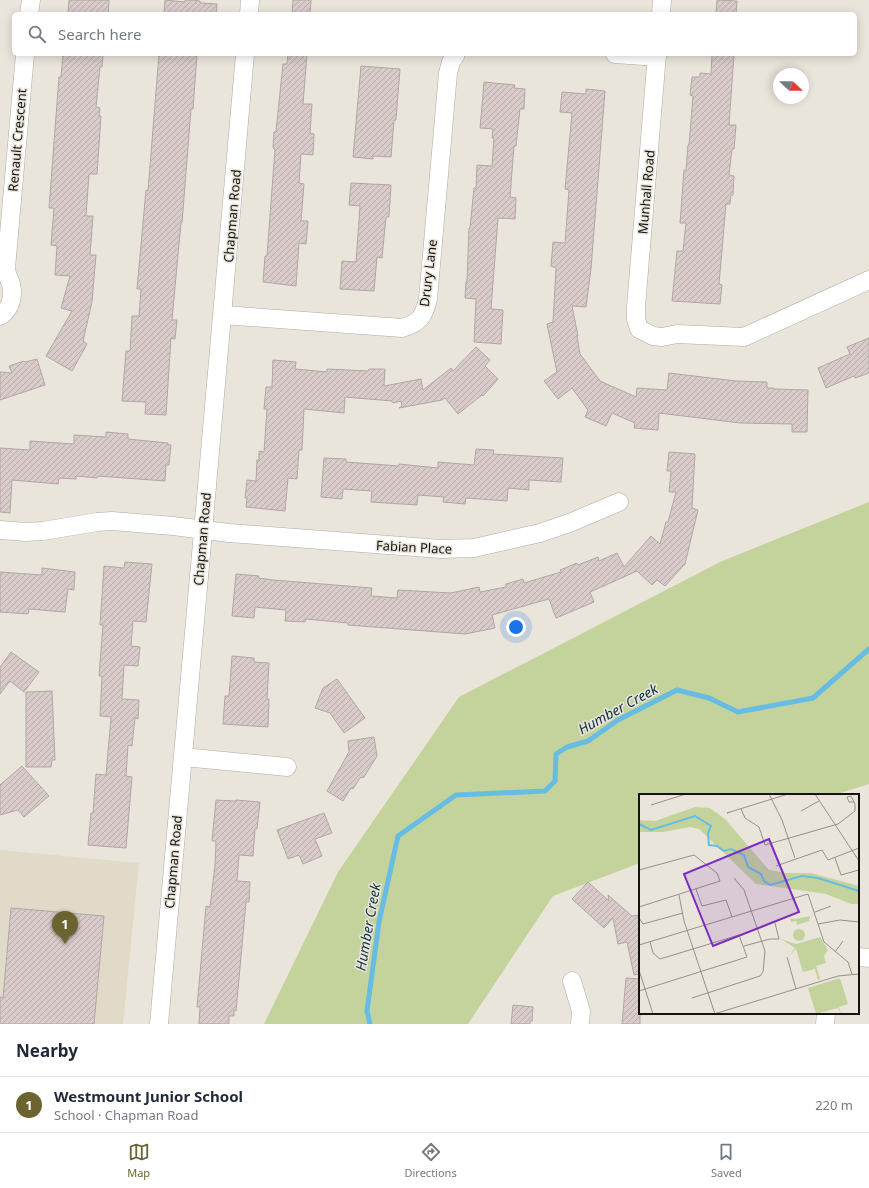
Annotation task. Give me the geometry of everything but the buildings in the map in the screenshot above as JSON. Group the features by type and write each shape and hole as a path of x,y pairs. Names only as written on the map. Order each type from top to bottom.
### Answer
{"street":[{"path":"29,12 30,0"},
{"path":"249,12 250,0"},
{"path":"661,12 662,0"},
{"name":"Renault Crescent","path":"0,316 5,313 11,302 11,284 6,268 25,56"},
{"name":"Chapman Road","path":"159,1024 202,530 246,56"},
{"name":"Drury Lane","path":"223,315 402,328 413,325 421,318 428,299 448,73 451,62 455,56"},
{"name":"Munhall Road","path":"657,56 636,308 636,319 639,329 646,334 662,337 677,334 744,337 869,280"},
{"name":"Fabian Place","path":"0,530 26,532 43,531 112,521 229,533 340,542 457,549 474,548 540,533 572,522 619,502"},
{"path":"183,757 287,767"},
{"path":"859,957 869,958"},
{"path":"572,981 581,1011 580,1024"},
{"path":"825,1024 826,1014"}],"shaded area":[{"path":"0,850 139,863 123,1024 0,1024"}],"green space":[{"path":"869,502 869,784 837,794 639,794 639,863 553,896 468,1024 264,1024 338,872 459,697 720,562"}],"waterway":[{"name":"Humber Creek","path":"370,1024 367,1011 379,922 398,836 456,795 545,791 555,781 556,754 567,747 588,741 618,720 677,690 709,698 738,712 813,698 869,649"}],"place":[{"name":"Westmount Junior School","path":"65,944"}]}
